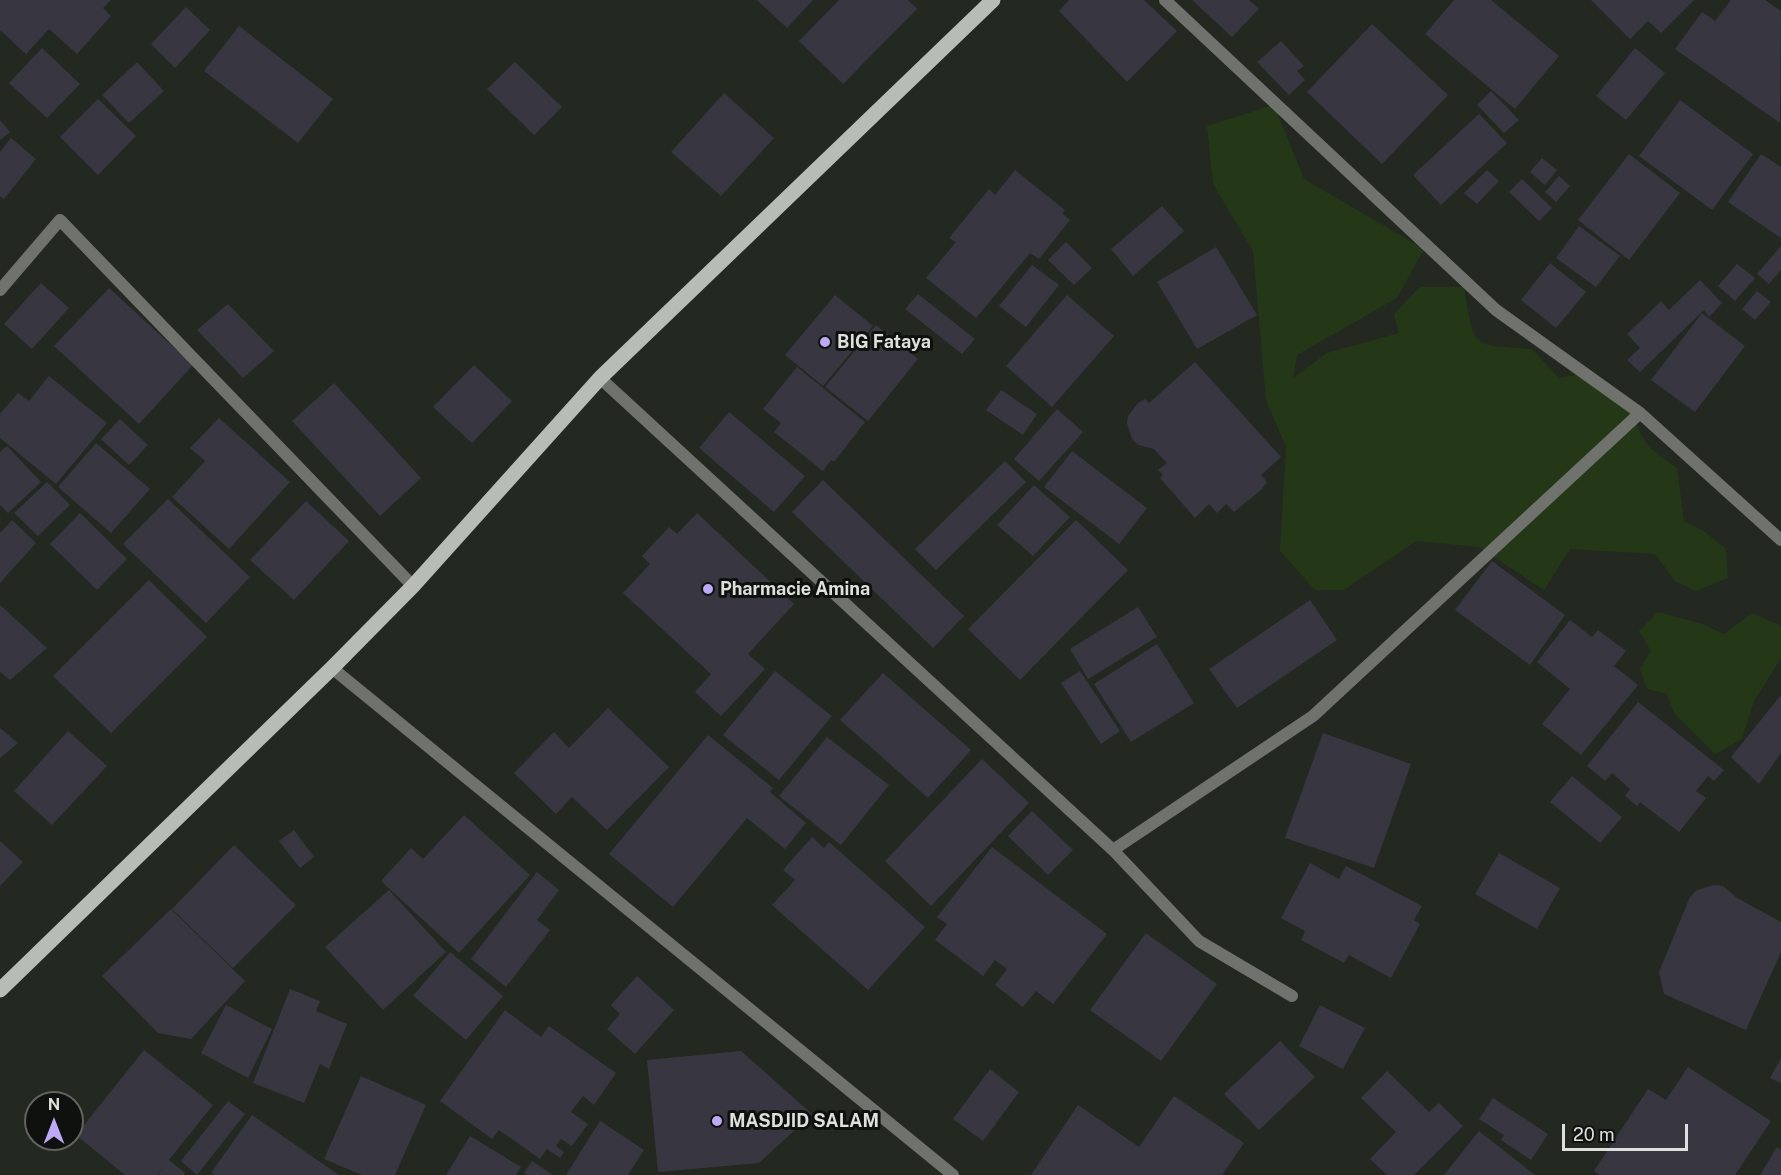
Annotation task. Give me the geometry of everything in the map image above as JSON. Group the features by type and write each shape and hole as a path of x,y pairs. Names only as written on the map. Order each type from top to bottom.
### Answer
{"main road":[{"path":"0,990 332,668 413,585 600,378 993,0"}],"street":[{"path":"1165,0 1496,310 1640,413 1781,540"},
{"path":"0,290 60,220 413,585"},
{"path":"600,378 1113,850 1199,941 1292,996"},
{"path":"1113,850 1313,716 1640,413"},
{"path":"332,668 953,1175"}],"green space":[{"path":"1274,105 1304,179 1424,249 1397,298 1297,355 1293,378 1327,353 1399,333 1394,314 1420,287 1464,287 1470,322 1478,340 1496,346 1532,349 1559,378 1588,373 1632,401 1637,425 1645,441 1677,468 1684,521 1704,531 1726,549 1728,578 1696,591 1675,581 1655,554 1570,549 1544,590 1479,547 1416,541 1344,590 1315,590 1280,551 1286,447 1266,400 1253,251 1213,184 1207,126"},
{"path":"1658,612 1702,624 1724,634 1752,613 1781,626 1781,658 1754,701 1742,739 1715,754 1674,713 1667,694 1647,689 1640,669 1651,651 1639,631"}],"building":[{"path":"0,0 111,0 103,8 111,16 77,54 49,29 26,54 0,30"},
{"path":"757,0 813,0 787,28"},
{"path":"839,0 908,0 917,9 843,84 799,41"},
{"path":"1069,0 1144,0 1177,31 1127,82 1059,11"},
{"path":"1192,0 1249,0 1259,9 1232,37"},
{"path":"1454,0 1491,0 1559,56 1515,109 1425,34"},
{"path":"1591,0 1694,0 1661,33 1648,21 1630,39"},
{"path":"1731,0 1765,0 1781,11 1780,123 1675,49 1702,12 1715,21"},
{"path":"186,7 210,30 175,68 151,44"},
{"path":"1372,24 1448,95 1382,164 1307,92"},
{"path":"239,26 333,99 298,143 204,71"},
{"path":"1281,41 1304,66 1297,71 1305,80 1289,95 1257,62"},
{"path":"42,48 80,84 47,118 9,83"},
{"path":"1635,48 1665,73 1626,120 1596,96"},
{"path":"137,62 164,91 129,123 102,95"},
{"path":"515,62 562,107 534,135 487,89"},
{"path":"1491,91 1519,120 1504,133 1477,105"},
{"path":"724,93 774,138 721,196 671,152"},
{"path":"98,99 136,136 98,175 60,137"},
{"path":"1680,100 1753,154 1712,210 1639,156"},
{"path":"1479,114 1507,143 1441,205 1413,175"},
{"path":"0,120 10,132 0,140"},
{"path":"11,138 36,159 4,199 0,196 0,152"},
{"path":"1629,154 1680,193 1629,260 1578,220"},
{"path":"1761,154 1781,167 1781,238 1728,202"},
{"path":"1542,158 1557,170 1545,185 1530,172"},
{"path":"1015,170 1065,210 1062,213 1070,220 1039,259 1030,253 976,318 926,278 956,242 949,238 989,189 995,195"},
{"path":"1487,170 1499,181 1477,204 1464,193"},
{"path":"1559,176 1570,186 1556,202 1545,192"},
{"path":"1522,179 1552,208 1539,221 1509,192"},
{"path":"1162,206 1184,231 1133,276 1111,249"},
{"path":"1579,226 1620,256 1596,287 1556,258"},
{"path":"1066,242 1092,268 1074,285 1048,260"},
{"path":"1781,246 1781,270 1769,284 1757,274"},
{"path":"1216,247 1257,315 1197,349 1157,282"},
{"path":"1550,263 1586,292 1556,328 1521,300"},
{"path":"1737,264 1755,278 1735,301 1718,286"},
{"path":"1032,265 1059,285 1026,327 999,306"},
{"path":"1700,280 1722,303 1709,317 1704,310 1640,372 1627,360 1640,348 1627,334 1661,301 1669,310"},
{"path":"41,283 69,308 32,349 4,324"},
{"path":"109,288 193,365 139,424 54,346"},
{"path":"1757,291 1771,302 1755,320 1742,309"},
{"path":"918,294 975,339 962,354 905,309"},
{"path":"835,295 873,326 823,386 785,355"},
{"path":"1067,295 1114,336 1052,407 1006,366"},
{"path":"228,304 274,351 243,378 197,330"},
{"path":"1702,313 1745,346 1695,412 1651,380"},
{"path":"876,325 918,359 868,421 825,387"},
{"path":"1195,362 1281,457 1261,475 1267,482 1261,490 1234,512 1226,504 1217,513 1209,504 1195,518 1160,478 1163,475 1158,470 1167,463 1154,449 1138,445 1132,439 1127,423 1128,416 1138,403 1145,399 1149,403"},
{"path":"474,365 512,401 472,443 433,407"},
{"path":"797,367 865,422 834,462 831,460 823,471 774,432 781,423 763,409"},
{"path":"49,376 107,423 56,484 0,438 0,414 18,393 29,401"},
{"path":"334,383 421,478 380,516 292,421"},
{"path":"1001,390 1037,414 1023,435 986,410"},
{"path":"1057,409 1083,432 1039,481 1014,459"},
{"path":"729,412 805,476 774,512 699,448"},
{"path":"219,418 290,482 229,549 172,497 205,461 190,448"},
{"path":"120,419 148,445 129,465 101,439"},
{"path":"96,443 150,489 111,533 58,487"},
{"path":"7,446 41,482 8,513 0,505 0,452"},
{"path":"1072,451 1147,508 1119,544 1044,487"},
{"path":"1005,461 1026,482 936,570 915,549"},
{"path":"823,480 964,616 933,648 792,512"},
{"path":"47,482 70,505 38,536 14,513"},
{"path":"1034,485 1070,517 1033,556 997,525"},
{"path":"168,499 250,577 206,623 123,544"},
{"path":"306,501 349,541 294,600 250,560"},
{"path":"80,513 127,559 97,590 50,544"},
{"path":"697,513 794,604 748,654 765,669 721,716 695,692 711,674 623,593 650,564 642,556 669,527 677,534"},
{"path":"12,520 36,543 0,583 0,533"},
{"path":"1076,520 1128,570 1020,680 968,629"},
{"path":"1492,561 1565,615 1530,665 1455,610"},
{"path":"149,580 207,637 111,733 53,676"},
{"path":"1310,600 1337,640 1237,708 1209,669"},
{"path":"0,605 47,648 10,680 0,672"},
{"path":"1138,607 1157,637 1088,679 1070,649"},
{"path":"1570,620 1592,637 1598,630 1626,651 1614,666 1638,685 1581,755 1542,724 1570,689 1537,662"},
{"path":"1157,644 1194,703 1131,742 1094,684"},
{"path":"775,671 832,716 779,780 723,735"},
{"path":"1080,671 1120,731 1101,744 1061,683"},
{"path":"883,673 971,750 928,798 840,720"},
{"path":"1781,695 1781,753 1759,784 1731,757"},
{"path":"1638,702 1724,770 1714,781 1708,776 1696,791 1706,798 1679,832 1640,802 1637,806 1625,796 1630,789 1612,773 1605,781 1587,766"},
{"path":"608,708 669,767 607,830 572,797 556,814 514,773 554,732 569,748"},
{"path":"0,728 18,743 0,758"},
{"path":"68,731 107,766 52,825 14,791"},
{"path":"1323,733 1411,764 1374,868 1285,838"},
{"path":"708,735 773,788 770,792 806,823 785,849 747,818 673,907 609,854"},
{"path":"827,737 889,785 841,845 779,796"},
{"path":"982,759 1029,803 931,906 885,861"},
{"path":"1572,776 1622,817 1600,843 1550,802"},
{"path":"1032,811 1073,850 1048,875 1008,836"},
{"path":"464,815 530,875 459,953 381,881 411,848 423,859"},
{"path":"294,830 314,857 300,868 279,841"},
{"path":"812,837 824,848 829,842 925,927 868,990 772,905 795,880 783,870"},
{"path":"0,841 23,862 0,886"},
{"path":"234,845 296,905 233,968 172,909"},
{"path":"992,847 1107,934 1053,1004 1036,991 1023,1007 995,985 1007,969 995,960 983,976 935,940 947,924 937,917"},
{"path":"1499,853 1560,888 1537,929 1475,894"},
{"path":"1310,863 1339,879 1346,866 1422,906 1414,920 1420,924 1391,978 1349,955 1344,963 1301,940 1305,931 1281,918"},
{"path":"537,872 559,890 537,920 550,930 506,987 471,959"},
{"path":"1714,885 1723,886 1737,898 1781,922 1781,952 1746,1030 1664,994 1659,972 1690,897 1697,890"},
{"path":"389,890 446,952 383,1010 325,947"},
{"path":"171,909 245,981 191,1039 158,1033 102,976"},
{"path":"1146,933 1217,984 1161,1061 1090,1010"},
{"path":"450,952 503,996 466,1040 413,996"},
{"path":"637,976 674,1010 635,1054 607,1029 620,1014 611,1005"},
{"path":"290,989 320,1001 316,1011 347,1024 329,1069 320,1064 304,1103 253,1083"},
{"path":"226,1005 272,1029 248,1078 201,1053"},
{"path":"1320,1005 1365,1028 1343,1069 1299,1046"},
{"path":"505,1010 541,1037 549,1026 616,1073 594,1105 583,1096 571,1112 588,1124 572,1146 561,1139 556,1146 564,1152 560,1158 547,1149 540,1159 499,1130 492,1139 440,1101"},
{"path":"1280,1041 1315,1077 1259,1130 1224,1094"},
{"path":"144,1050 213,1105 169,1160 185,1173 184,1175 158,1175 164,1166 157,1175 125,1175 84,1142 84,1125"},
{"path":"741,1051 812,1114 759,1163 658,1172 647,1060"},
{"path":"1781,1058 1781,1083 1770,1078"},
{"path":"1688,1067 1771,1121 1735,1175 1600,1175 1594,1171 1648,1089 1666,1100"},
{"path":"990,1069 1019,1092 983,1141 953,1119"},
{"path":"1387,1071 1429,1112 1439,1103 1463,1126 1414,1175 1387,1175 1370,1159 1396,1132 1361,1098"},
{"path":"361,1076 426,1105 395,1175 362,1175 324,1159"},
{"path":"1174,1096 1244,1143 1222,1175 1031,1175 1078,1105 1139,1147"},
{"path":"1493,1098 1548,1134 1531,1160 1501,1140 1504,1135 1479,1119"},
{"path":"228,1101 245,1114 197,1175 181,1161"},
{"path":"252,1115 339,1175 214,1175 211,1173"},
{"path":"600,1121 644,1150 628,1175 566,1175"},
{"path":"1479,1131 1535,1175 1444,1175"},
{"path":"470,1136 521,1167 516,1175 446,1175"},
{"path":"1777,1147 1781,1150 1781,1175 1760,1175"},
{"path":"532,1161 553,1175 524,1173"}],"place":[{"name":"BIG Fataya","path":"825,342"},
{"name":"Pharmacie Amina","path":"708,589"},
{"name":"MASDJID SALAM","path":"717,1121"}]}
